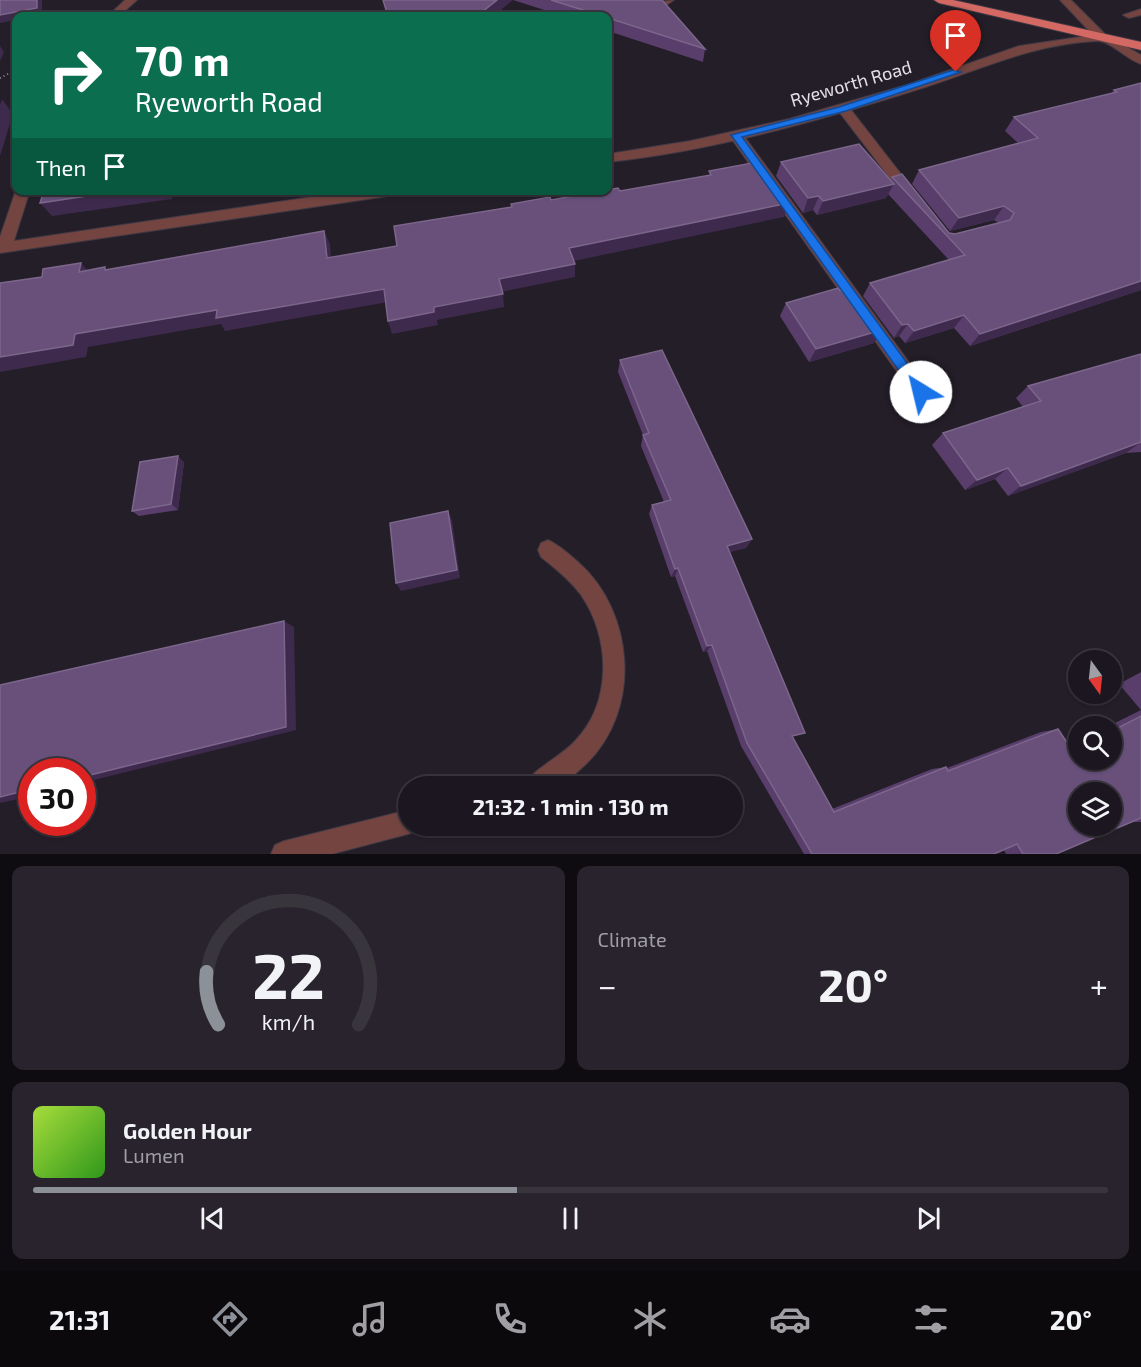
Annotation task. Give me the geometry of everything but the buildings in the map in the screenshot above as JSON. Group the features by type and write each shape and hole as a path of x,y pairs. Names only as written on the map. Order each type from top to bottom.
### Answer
{"highway":[{"path":"939,0 1141,46"}],"street":[{"path":"118,12 132,0"},
{"path":"640,0 660,6 669,0"},
{"path":"1065,0 1102,38 1141,60"},
{"name":"Ryeworth Road","path":"612,157 736,135 843,109 911,88 1023,48 1102,38"},
{"path":"843,109 918,204"},
{"path":"736,135 921,392"},
{"path":"21,195 2,247 361,195"},
{"path":"548,550 577,574 593,594 607,626 613,669 610,696 602,724 582,750 554,776"},
{"path":"284,854 398,825"}],"route":[{"path":"921,392 736,135 843,109 956,72"}]}
